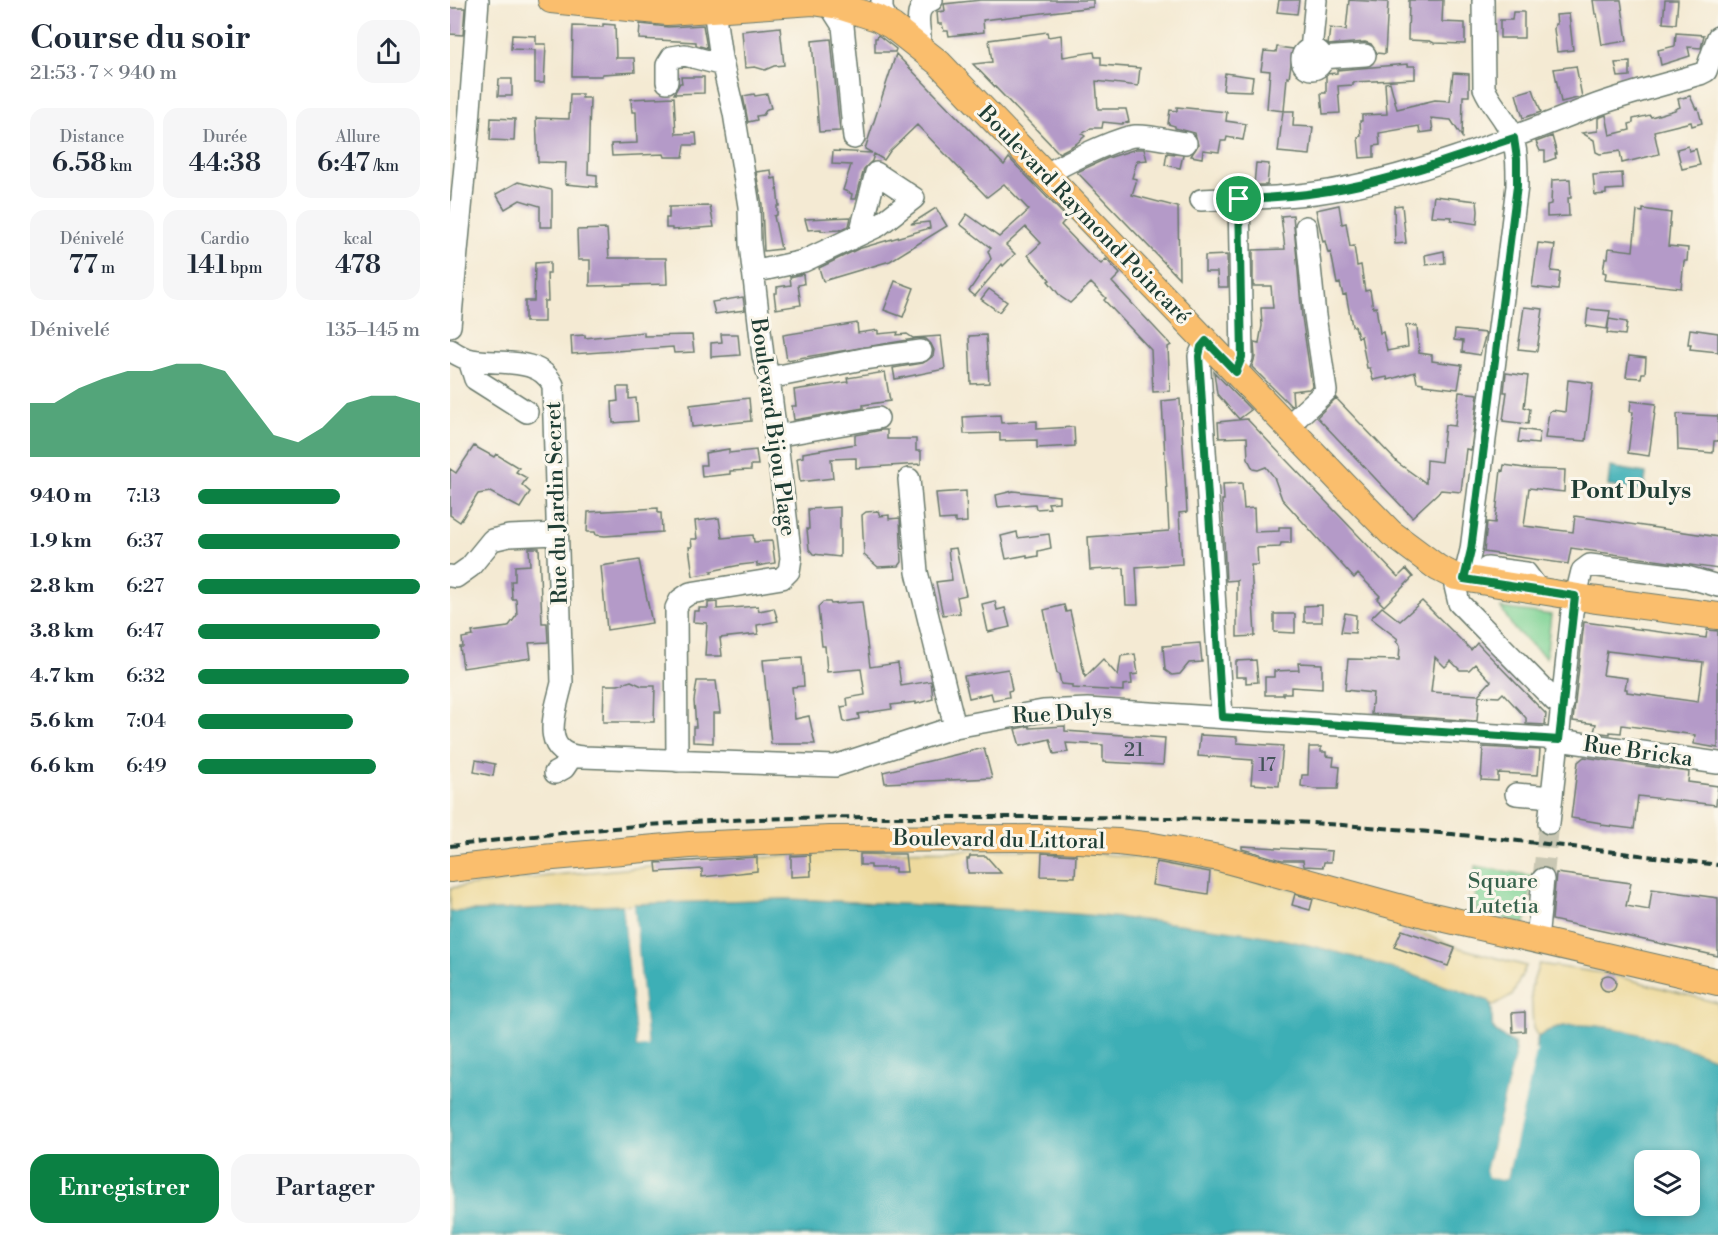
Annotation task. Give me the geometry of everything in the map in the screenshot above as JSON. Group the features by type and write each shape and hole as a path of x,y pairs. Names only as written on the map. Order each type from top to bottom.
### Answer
{"main road":[{"path":"551,0 667,12 822,2 882,8"},
{"name":"Boulevard Raymond Poincaré","path":"882,8 920,36 939,63"},
{"name":"Boulevard Raymond Poincaré","path":"882,8 939,63 1391,533 1438,568 1460,578 1718,616"},
{"name":"Boulevard du Littoral","path":"450,869 542,858 702,844 830,839 1089,840 1153,846 1219,858 1424,914 1718,982"}],"street":[{"path":"450,326 478,0"},
{"path":"920,36 918,15 925,3 932,0"},
{"path":"1316,0 1316,54 1365,55"},
{"path":"1483,0 1484,88 1514,138 1517,186 1471,550 1455,586 1459,603 1555,701 1563,704"},
{"path":"822,2 839,17 843,26 854,138"},
{"name":"Boulevard Bijou Plage","path":"677,760 676,608 680,600 690,593 782,578 789,571 791,558 769,378 763,356 754,279 749,206 714,9"},
{"path":"1201,200 1298,195 1349,188 1414,171 1514,138 1593,106 1700,74 1706,71 1716,45"},
{"path":"667,82 667,65 672,57 685,55 723,64"},
{"path":"1046,175 1057,167 1118,139 1136,136 1186,143"},
{"path":"1236,372 1242,357 1239,199"},
{"path":"1288,426 1326,391 1306,227"},
{"path":"754,279 804,261 860,234"},
{"path":"1206,341 1201,347 1199,356 1222,717"},
{"path":"769,378 853,361 921,351"},
{"path":"459,355 475,379 527,412"},
{"name":"Rue du Jardin Secret","path":"459,355 540,369 549,376 553,385 562,683 546,734 560,751 572,756"},
{"path":"775,436 878,418"},
{"path":"909,479 917,572 955,727"},
{"path":"453,576 470,567 492,540 508,536 557,534"},
{"path":"1549,823 1575,596 1582,571 1590,565 1687,577 1718,586"},
{"path":"1487,568 1526,573 1538,589"},
{"name":"Rue Dulys","path":"572,756 835,766 955,727 1043,711 1087,709 1222,717 1441,740 1559,740"},
{"name":"Rue Bricka","path":"1559,740 1718,763"},
{"path":"555,773 564,768 572,756"},
{"path":"1516,794 1552,797"},
{"path":"1537,940 1543,879"}],"green space":[{"path":"1501,608 1551,615 1546,658 1514,629"},
{"name":"Square Lutetia","path":"1475,866 1533,876 1525,924 1476,911"}],"sand":[{"path":"841,851 1071,851 1163,860 1301,891 1334,900 1460,948 1526,966 1512,996 1492,1006 1489,1001 1304,945 1179,925 1099,917 943,906 786,899 450,912 450,888 566,874"},
{"path":"1539,964 1609,974 1718,1003 1718,1060 1651,1039 1592,1027 1559,1027 1538,1037 1533,1028 1531,988"}],"water":[{"path":"1610,467 1646,473 1644,491 1608,486"},
{"path":"786,899 962,907 1137,919 1253,934 1343,954 1489,1001 1494,1030 1514,1044 1516,1052 1486,1171 1489,1177 1500,1180 1507,1179 1538,1037 1548,1031 1576,1025 1617,1029 1662,1040 1718,1060 1718,1235 450,1235 450,912 623,905 637,1047 647,1045 634,904"}],"pier":[{"path":"626,904 639,1043 644,1043 631,904 634,904 647,1046 637,1047 623,905"},
{"path":"1537,1049 1507,1179 1488,1177 1486,1171 1516,1052 1519,1052 1489,1171 1491,1175 1500,1177 1505,1176 1534,1050"}],"building":[{"path":"981,0 1093,0 1093,7 983,20 984,32 949,36 942,24 938,24 937,12 945,11 944,4"},
{"path":"1279,0 1299,0 1297,14 1277,12"},
{"path":"1349,0 1388,2 1385,54 1377,53 1371,44 1365,42 1328,45 1330,28 1346,30"},
{"path":"1409,0 1443,0 1442,22 1465,23 1465,44 1408,40"},
{"path":"1593,0 1621,0 1627,41 1602,45"},
{"path":"1665,0 1678,0 1676,24 1663,23"},
{"path":"450,8 465,8 463,35 450,34"},
{"path":"1513,12 1524,12 1524,38 1500,38 1500,20 1512,20"},
{"path":"1569,14 1573,50 1557,52 1554,29 1557,24 1556,15"},
{"path":"603,24 615,25 616,58 634,58 635,72 602,74 602,76 572,76 573,26 603,27"},
{"path":"640,24 668,27 703,25 707,48 696,45 696,42 639,39"},
{"path":"780,27 784,65 765,70 755,67 745,68 742,31"},
{"path":"1047,32 1048,37 1061,35 1063,57 1094,52 1095,57 1101,57 1101,65 1140,68 1138,86 1096,81 1098,109 1126,109 1129,122 1122,124 1103,122 1102,128 1091,128 1082,134 1085,136 1076,144 1059,153 973,64 992,62 989,40"},
{"path":"1676,33 1704,35 1701,48 1688,47 1690,56 1661,65 1658,50 1675,46"},
{"path":"512,35 536,36 536,44 546,44 544,83 535,83 535,50 511,49"},
{"path":"878,35 896,49 895,52 875,52 875,38"},
{"path":"831,39 840,131 819,132 812,41"},
{"path":"1277,47 1293,49 1289,78 1287,77 1284,111 1267,109 1270,71 1261,70 1264,51 1276,52"},
{"path":"896,54 1004,165 1009,158 1067,218 1061,225 1089,254 1101,264 1106,259 1120,274 1112,282 1171,345 1168,347 1170,391 1153,392 1151,350 1091,283 1070,303 1061,297 1048,281 1050,280 1028,255 1041,243 1026,227 1006,245 1015,254 1003,266 1002,264 975,296 969,291 991,259 988,251 991,248 960,224 967,214 999,237 1029,210 1004,184 987,197 917,125 890,151 884,160 874,154 872,161 864,169 856,199 851,199 852,194 843,190 851,165 832,164 833,151 872,153 865,149"},
{"path":"1630,62 1630,76 1618,77 1615,63"},
{"path":"1408,64 1408,66 1415,66 1415,79 1353,82 1353,85 1338,86 1340,113 1323,114 1321,93 1326,93 1326,74 1337,73 1337,70"},
{"path":"1576,66 1582,97 1561,102 1554,69"},
{"path":"1225,73 1253,77 1251,91 1223,90"},
{"path":"1453,73 1469,74 1469,96 1463,96 1462,137 1451,120 1431,118 1433,131 1420,133 1419,126 1379,133 1380,145 1374,146 1374,157 1360,158 1358,137 1361,136 1362,115 1387,114 1385,83 1390,82 1397,109 1435,100 1450,101"},
{"path":"681,77 704,77 704,93 674,94 682,83"},
{"path":"499,79 512,79 512,96 498,96"},
{"path":"1533,89 1541,112 1523,118 1516,94"},
{"path":"570,94 582,94 582,98 590,98 588,174 597,175 597,187 565,184 566,163 538,162 536,118 569,119"},
{"path":"754,94 755,96 767,94 771,108 767,109 763,115 756,116 757,120 748,122 743,96"},
{"path":"1690,96 1696,109 1698,108 1702,123 1692,126 1691,122 1654,131 1659,154 1622,163 1620,151 1600,154 1596,152 1594,140 1582,133 1598,131 1598,118 1606,115 1610,135 1630,130 1629,124 1633,123 1633,119 1650,115 1651,117 1675,110 1680,107 1678,99"},
{"path":"674,97 676,134 696,133 697,145 685,145 683,157 665,157 664,154 612,156 611,144 637,143 636,112 632,112 631,99"},
{"path":"1177,107 1227,112 1226,121 1246,124 1243,140 1227,137 1226,141 1221,141 1219,152 1203,150 1202,158 1191,156 1198,145 1195,133 1168,124 1170,110 1177,111"},
{"path":"1283,111 1294,111 1293,126 1313,127 1310,155 1278,152"},
{"path":"491,118 515,119 514,141 490,140"},
{"path":"1552,136 1556,158 1545,162 1545,151 1540,151 1536,142"},
{"path":"1688,146 1689,151 1696,149 1700,165 1682,169 1677,149"},
{"path":"1136,149 1144,149 1147,160 1137,161 1132,178 1137,179 1132,195 1178,207 1179,278 1077,172"},
{"path":"1167,153 1183,155 1180,168 1165,165"},
{"path":"1256,163 1269,164 1267,185 1254,185"},
{"path":"771,170 772,179 776,178 779,206 777,206 777,215 774,216 781,249 764,251 762,204 756,172"},
{"path":"1622,173 1623,189 1606,190 1606,194 1595,195 1593,175"},
{"path":"1570,179 1569,216 1547,217 1547,205 1551,204 1552,180"},
{"path":"518,182 552,190 552,227 540,227 540,206 520,200 505,209 496,194"},
{"path":"1434,196 1477,201 1477,224 1451,220 1452,217 1431,216"},
{"path":"1339,205 1342,224 1346,223 1350,247 1354,246 1357,266 1361,265 1365,291 1370,290 1373,308 1376,307 1380,333 1383,332 1387,351 1408,347 1406,325 1417,326 1419,353 1432,355 1432,361 1462,365 1458,389 1423,385 1417,382 1415,372 1388,380 1387,377 1373,380 1370,368 1367,368 1361,336 1358,337 1355,326 1352,326 1346,294 1343,295 1340,283 1337,284 1331,252 1328,253 1325,241 1323,242 1316,210"},
{"path":"1402,205 1406,243 1395,244 1394,206"},
{"path":"710,206 714,227 672,230 672,228 666,228 669,207"},
{"path":"936,208 947,226 890,261 823,281 819,268 858,249 930,228 929,222 911,224"},
{"path":"1643,209 1671,213 1668,246 1688,248 1681,288 1605,280 1606,273 1603,272 1609,248 1633,251 1637,211 1643,212"},
{"path":"1293,215 1302,317 1312,386 1309,389 1292,391 1293,404 1291,406 1252,367 1255,357 1254,342 1259,343 1262,326 1261,308 1273,308 1271,286 1253,286 1253,250 1285,249 1281,216"},
{"path":"851,217 849,226 840,230 821,231 821,229 808,230 805,219"},
{"path":"607,229 609,258 666,258 667,284 590,286 590,260 578,260 577,230"},
{"path":"1538,243 1555,245 1551,271 1560,272 1558,290 1532,287"},
{"path":"1444,251 1445,263 1426,265 1425,255"},
{"path":"1227,255 1228,287 1218,287 1217,272 1205,272 1205,256"},
{"path":"550,262 550,273 547,273 548,301 544,301 544,322 525,322 525,301 534,301 535,263"},
{"path":"803,274 804,284 798,285 801,305 776,309 774,293 777,293 777,287 791,285 790,277"},
{"path":"895,281 914,288 903,317 884,310"},
{"path":"989,289 1007,302 999,312 981,299"},
{"path":"743,297 745,310 715,314 712,302"},
{"path":"1524,307 1543,309 1537,351 1518,349"},
{"path":"1588,309 1610,311 1607,329 1586,326"},
{"path":"1609,319 1627,322 1625,335 1607,333"},
{"path":"857,323 858,333 878,330 878,334 898,332 897,335 907,334 913,338 941,336 945,369 895,379 893,368 923,363 933,356 934,350 931,344 926,339 920,338 787,360 783,335"},
{"path":"1690,329 1718,333 1718,352 1690,349 1691,344 1688,344"},
{"path":"1455,330 1486,333 1480,355 1462,352 1463,341 1454,340"},
{"path":"644,332 644,336 692,335 694,352 674,353 673,347 572,354 571,336 585,335 585,338"},
{"path":"721,334 738,334 740,355 711,357 711,343 722,342"},
{"path":"986,335 989,383 971,384 969,336"},
{"path":"1629,356 1646,358 1645,373 1642,373 1641,378 1626,377"},
{"path":"885,372 890,401 794,420 792,406 796,406 794,390 848,382 847,378"},
{"path":"1214,372 1251,410 1239,419 1217,394"},
{"path":"1506,373 1528,376 1524,407 1530,409 1528,424 1503,421 1507,392 1504,392"},
{"path":"1568,380 1593,383 1586,441 1545,438 1549,412 1552,410 1565,412"},
{"path":"617,387 629,387 629,399 636,398 638,421 613,423 612,402 618,401"},
{"path":"1459,392 1478,394 1471,450 1466,449 1461,492 1441,490 1412,517 1317,417 1336,398 1398,463 1426,483 1427,460 1441,462 1445,425 1455,426"},
{"path":"749,398 751,421 692,427 690,405"},
{"path":"1180,399 1187,512 1179,513 1182,564 1136,567 1138,605 1126,605 1124,568 1090,570 1088,537 1169,531 1162,401"},
{"path":"1631,401 1656,404 1649,456 1628,453 1633,412 1630,412"},
{"path":"1677,414 1718,416 1718,441 1714,441 1713,453 1678,450"},
{"path":"1000,415 1001,423 1037,421 1037,429 1074,427 1075,446 1037,448 1037,440 1000,441 1000,433 964,434 963,417"},
{"path":"1247,419 1398,577 1406,569 1413,577 1384,606 1377,599 1380,596 1358,574 1354,578 1282,499 1274,477 1266,467 1253,469 1248,459 1247,437 1219,438 1218,422"},
{"path":"1520,429 1540,432 1538,444 1518,442"},
{"path":"887,430 887,439 916,439 916,451 921,451 921,464 856,468 856,458 831,459 833,478 800,482 797,458 803,457 803,453 855,444 855,435"},
{"path":"474,446 494,457 496,454 519,468 516,472 527,478 522,485 530,492 520,508 490,492 478,494 460,522 450,515 450,469 456,473"},
{"path":"729,449 729,453 756,450 758,465 751,465 751,470 730,471 730,474 702,477 701,465 706,465 705,453"},
{"path":"1504,465 1565,470 1564,492 1529,488 1524,526 1573,532 1575,516 1718,537 1718,569 1571,548 1568,564 1484,552 1487,522 1495,523 1501,470 1503,471"},
{"path":"1242,483 1244,509 1254,508 1255,532 1279,531 1279,527 1291,527 1291,543 1281,543 1280,547 1257,548 1258,565 1251,565 1255,636 1237,637 1237,580 1226,581 1222,500 1224,500 1223,484"},
{"path":"966,491 967,522 955,523 955,519 939,520 936,493"},
{"path":"1013,491 1059,496 1059,502 1048,503 1050,508 1036,509 1035,504 998,507 996,495"},
{"path":"840,507 840,557 813,554 809,549 808,509"},
{"path":"658,508 658,513 661,513 662,532 605,536 587,532 588,512"},
{"path":"878,511 880,516 889,515 889,519 900,518 902,562 899,566 878,567 864,555 862,515 866,512"},
{"path":"719,518 722,538 753,535 754,542 772,541 775,563 757,566 757,563 740,565 693,576 689,547 692,547 691,539 697,539 695,521"},
{"path":"1017,532 1018,538 1049,534 1051,548 1038,551 1038,556 1027,558 1027,555 1006,559 1001,536"},
{"path":"529,548 539,548 542,623 547,623 548,642 529,643 531,658 463,668 460,647 463,647 462,638 473,636 472,632 508,627 517,615 516,599 512,599 511,581 515,581 515,566 530,565"},
{"path":"956,548 966,595 957,597 960,613 943,615 936,582 952,580 948,549"},
{"path":"639,560 652,623 607,630 601,566"},
{"path":"995,601 997,610 1005,608 1010,627 988,632 982,604"},
{"path":"1422,601 1471,650 1477,643 1546,714 1545,725 1526,724 1526,718 1503,693 1499,697 1479,696 1477,721 1371,714 1373,693 1345,690 1348,659 1399,660 1400,645 1396,641 1398,639 1371,618 1382,607 1400,621","holes":["1435,657 1445,667 1451,661 1460,670 1469,670 1475,664 1491,681 1478,695 1431,692"]},
{"path":"717,602 717,609 758,606 759,611 774,608 778,621 757,625 758,634 720,638 722,656 705,656 707,623 693,622 694,611 699,611 699,608 708,608 708,603"},
{"path":"823,602 831,604 862,602 870,667 898,663 901,686 931,681 933,699 916,704 916,702 891,705 892,709 858,714 859,719 844,722 841,707 848,706 847,698 865,695 861,669 827,672 818,607"},
{"path":"1064,605 1066,612 1070,611 1085,677 1103,659 1118,676 1121,656 1135,654 1138,674 1131,675 1132,684 1123,685 1123,691 1072,688 1072,685 1061,684 1044,610"},
{"path":"1322,605 1322,622 1304,622 1304,606"},
{"path":"1345,613 1356,615 1355,633 1341,632"},
{"path":"1274,614 1295,614 1295,633 1274,632"},
{"path":"1584,622 1706,638 1707,630 1718,631 1718,748 1694,744 1695,735 1622,725 1621,733 1610,732 1610,734 1594,732 1596,724 1573,721","holes":["1607,651 1703,662 1698,702 1627,692 1625,689 1627,678 1603,675"]},
{"path":"1200,643 1202,662 1189,663 1180,674 1172,675 1165,670 1163,646"},
{"path":"802,657 804,686 792,687 795,719 809,716 815,744 771,744 763,660"},
{"path":"1256,660 1258,682 1246,683 1246,677 1236,677 1236,661"},
{"path":"1298,663 1322,664 1322,689 1291,687 1291,693 1265,695 1265,677 1274,677 1274,671 1299,670"},
{"path":"1008,669 1012,690 1008,691 1009,697 993,700 991,693 969,698 964,676"},
{"path":"631,681 642,686 655,686 654,722 603,722 604,685 618,685"},
{"path":"697,681 716,681 720,713 713,713 713,743 693,742 693,727 696,727 694,701"},
{"path":"1029,726 1030,728 1065,726 1065,731 1165,738 1163,765 1103,762 1103,745 1066,743 1068,752 1054,754 1050,739 1020,746 1015,729"},
{"path":"1200,735 1237,737 1237,743 1283,746 1279,786 1251,784 1253,760 1198,756"},
{"path":"1309,747 1321,747 1321,752 1326,752 1326,756 1334,757 1333,766 1340,767 1338,789 1314,789 1301,786 1302,775 1308,775"},
{"path":"1483,747 1540,750 1538,775 1498,773 1498,781 1481,780"},
{"path":"984,748 992,778 885,783 883,772"},
{"path":"1584,757 1689,772 1688,782 1718,786 1716,805 1638,796 1634,829 1571,818 1578,762"},
{"path":"476,760 495,764 493,776 474,772"},
{"path":"1242,846 1332,851 1331,862 1324,862 1323,867 1304,866 1303,860 1282,860 1242,849"},
{"path":"1042,853 1076,855 1075,877 1041,876"},
{"path":"860,854 905,854 907,872 895,872 895,868 871,868 871,865 860,865"},
{"path":"810,855 811,876 791,877 791,856"},
{"path":"970,856 986,856 1001,873 968,873 967,859"},
{"path":"757,857 757,871 702,877 702,869 657,872 656,863"},
{"path":"1156,862 1210,872 1208,894 1152,885"},
{"path":"1556,873 1631,883 1626,906 1649,910 1652,889 1718,898 1718,956 1552,920"},
{"path":"1295,894 1313,899 1310,910 1292,905"},
{"path":"1402,930 1455,948 1448,966 1394,947"},
{"path":"1608,975 1616,983 1608,991 1600,983"},
{"path":"1525,1012 1525,1031 1513,1032 1512,1013"}],"tunnel":[{"path":"1543,879 1549,823"}],"railway":[{"path":"450,846 601,829 730,820 880,817 1167,818 1273,821 1385,828 1718,865"}],"district":[{"name":"Pont Dulys","path":"1631,491"}],"route":[{"path":"1514,138 1517,186 1471,550 1464,579 1575,596 1559,740 1222,717 1199,356 1201,347 1206,341 1236,372 1242,357 1239,199 1298,195 1349,188 1414,171 1514,138"}]}
